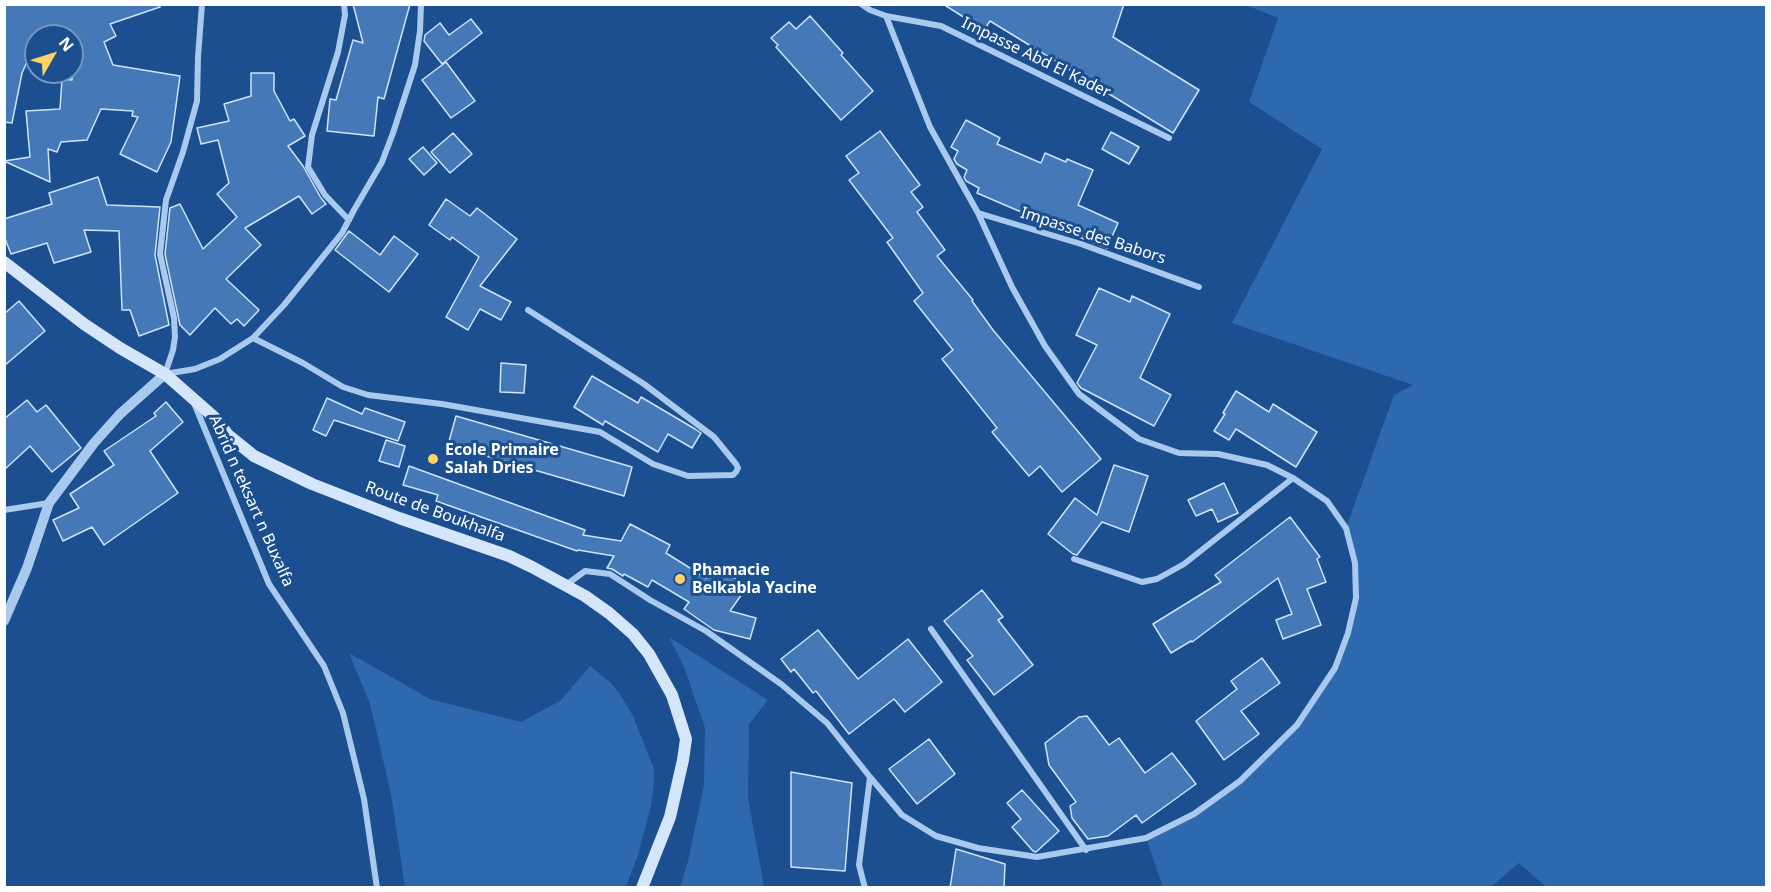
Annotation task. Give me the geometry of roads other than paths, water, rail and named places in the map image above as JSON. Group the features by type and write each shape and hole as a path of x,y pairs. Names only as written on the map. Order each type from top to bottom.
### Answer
{"main road":[{"name":"Route de Boukhalfa","path":"4,262 84,324 165,374 214,417 228,435 255,456 286,473 399,518 509,556 566,585 609,613 633,634 649,654 672,695 686,739 670,817 642,888"}],"street":[{"path":"4,621 27,568 49,503 94,443 120,414 165,374 174,350 174,318 160,254 166,200 183,152 197,101 202,4"},
{"path":"344,4 345,15 338,52 312,135 308,167 325,195 349,220"},
{"path":"165,374 195,369 220,359 253,338 284,305 342,233 382,162 393,133 415,65 421,4"},
{"name":"Impasse Abd El Kader","path":"861,4 886,16 940,26 1169,138"},
{"path":"566,585 585,570 610,574 650,600 706,631 781,684 827,723 902,815 936,836 978,848 1037,857 1146,838 1194,814 1240,781 1297,724 1335,668 1348,633 1356,598 1356,563 1346,528 1327,501 1293,478 1267,465 1218,454 1179,453 1139,439 1078,394 1045,346 1012,288 978,213 930,127 886,16"},
{"name":"Impasse des Babors","path":"978,213 1081,244 1199,287"},
{"path":"253,338 303,363 343,387 368,394 442,404 600,432 653,464 688,476 733,475 736,472 738,468 736,464 714,437 644,384 528,310"},
{"name":"Abrid n teksart n Buxalfa","path":"190,394 269,584 324,666 343,713 364,799 377,888"},
{"path":"1074,559 1142,582 1157,579 1184,564 1293,478"},
{"path":"4,510 49,503"},
{"path":"931,629 1086,850"},
{"path":"865,888 859,865 870,777"}],"place":[{"name":"Ecole Primaire Salah Dries","path":"433,459"},
{"name":"Phamacie Belkabla Yacine","path":"680,579"}]}
